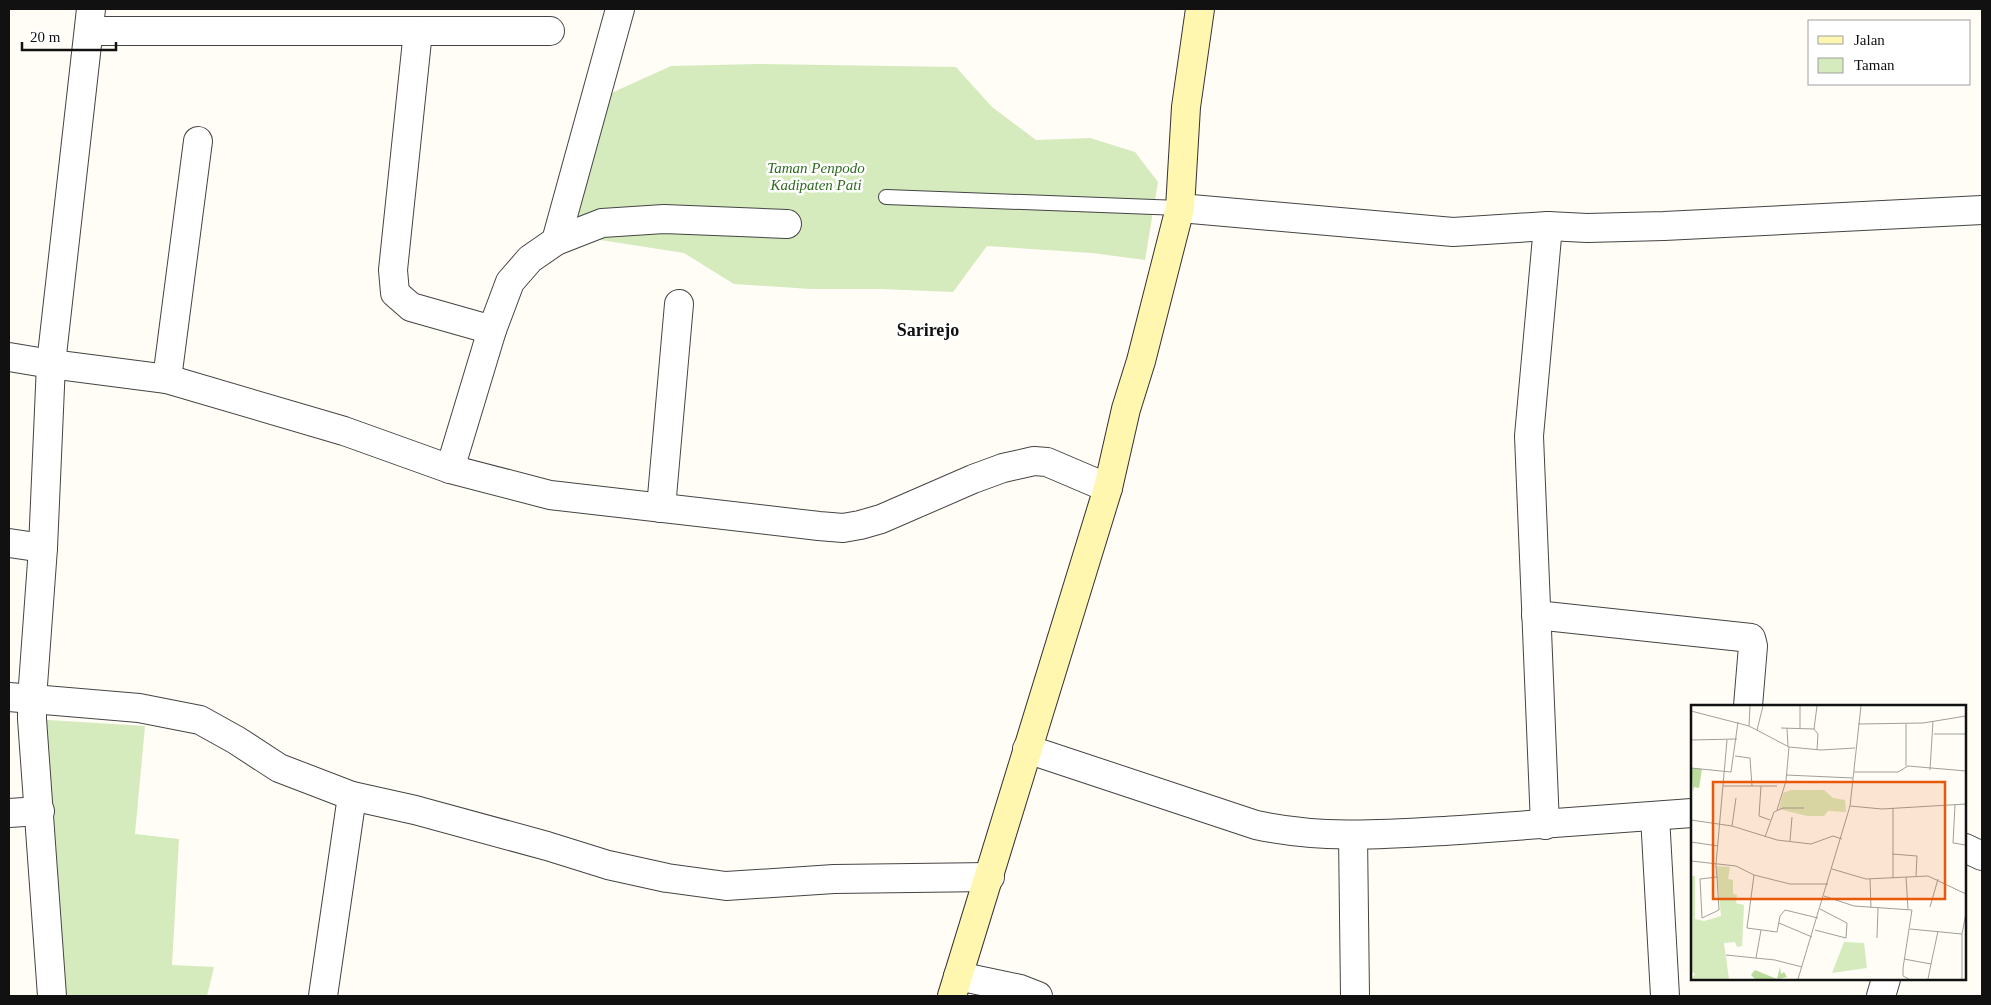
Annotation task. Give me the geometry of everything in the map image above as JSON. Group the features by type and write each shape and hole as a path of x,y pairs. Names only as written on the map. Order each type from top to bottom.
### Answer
{"street":[{"path":"556,241 620,9"},
{"path":"1038,996 1020,990 955,986 1108,488 1126,409 1141,361 1180,208 1186,107 1200,9"},
{"path":"52,996 32,719 21,698 43,548 51,364 90,20 339,20 418,31 550,31"},
{"path":"418,31 393,270 395,294 411,307 492,330"},
{"path":"167,380 198,141"},
{"path":"1180,208 1453,232 1548,226 1587,228 1664,226 1982,210"},
{"path":"450,469 492,330 510,282 530,258 556,241 602,223 664,219 787,224"},
{"path":"1545,825 1529,436 1548,226"},
{"path":"661,508 679,304"},
{"path":"9,356 51,364 167,380 344,431 450,469 550,495 843,528 860,526 881,519 973,479 1003,468 1034,461 1047,462 1108,488"},
{"path":"9,543 43,548"},
{"path":"1536,615 1751,638 1753,646 1748,705"},
{"path":"21,698 139,708 200,720 236,740 279,768 352,796 415,810 538,843 608,865 667,878 726,886 834,879 990,877"},
{"path":"1027,749 1256,825 1311,834 1353,835 1545,825 1691,813"},
{"path":"323,996 352,796"},
{"path":"9,813 40,811"},
{"path":"1655,816 1665,996"},
{"path":"1353,835 1355,996"},
{"path":"1966,848 1982,856"},
{"path":"1881,996 1886,980"}],"lane":[{"path":"886,197 1180,208"}],"green space":[{"name":"Taman Penpodo Kadipaten Pati","path":"758,64 956,67 992,107 1036,140 1090,138 1135,152 1158,182 1145,260 1092,253 987,246 953,292 811,289 734,284 684,253 594,239 569,232 607,95 671,66"},
{"path":"32,719 145,726 135,834 179,839 172,965 214,967 207,996 52,996"}],"district":[{"name":"Sarirejo","path":"928,330"}]}
